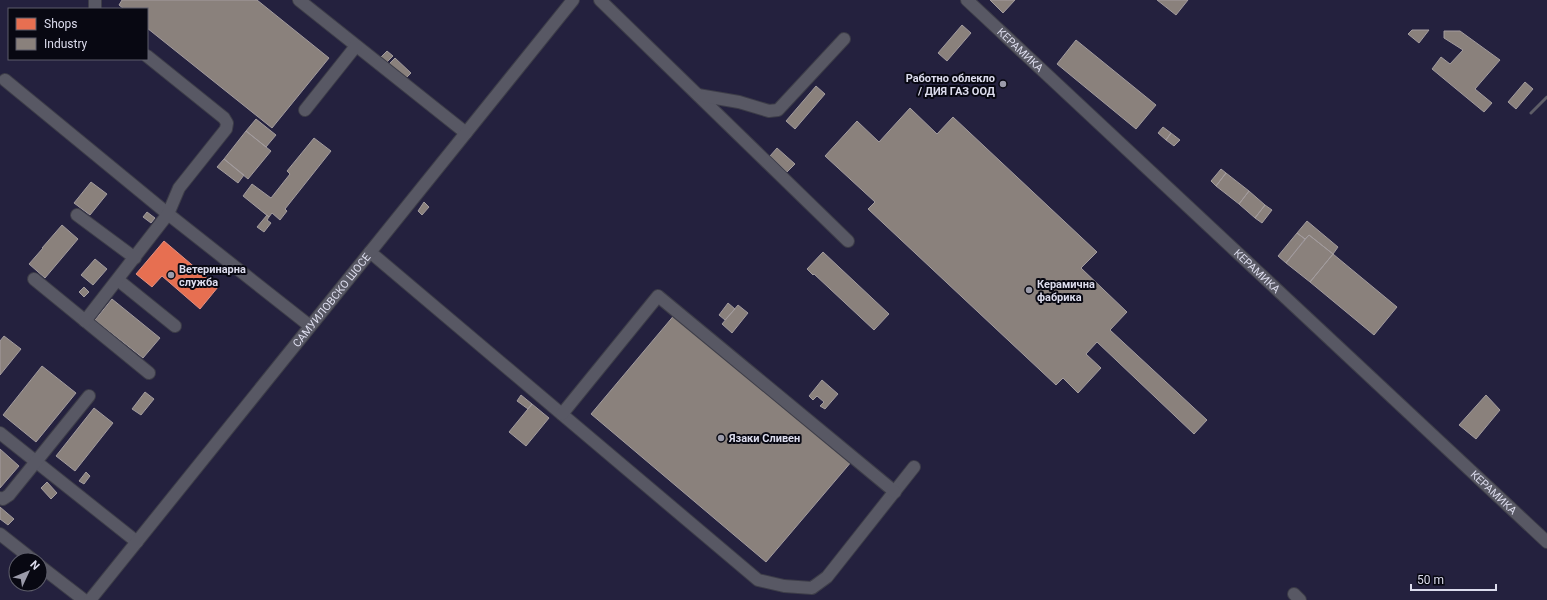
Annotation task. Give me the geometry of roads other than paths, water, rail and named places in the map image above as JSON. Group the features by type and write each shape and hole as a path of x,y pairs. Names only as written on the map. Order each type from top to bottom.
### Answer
{"street":[{"path":"299,0 466,133"},
{"name":"САМУИЛОВСКО ШОСЕ","path":"90,600 573,0"},
{"path":"600,0 848,242"},
{"name":"КЕРАМИКА","path":"967,0 1547,542"},
{"path":"698,95 739,102 769,111 778,110 844,39"},
{"path":"305,110 356,46"},
{"path":"85,321 168,214 179,188 226,129 227,123 224,118 148,57"},
{"path":"5,80 168,214 310,326"},
{"path":"77,215 135,258"},
{"path":"370,252 758,580 784,586 812,588 827,577 914,467"},
{"path":"34,280 149,373"},
{"path":"118,280 174,326"},
{"path":"562,414 658,296 895,492"},
{"path":"0,498 3,499 9,495 89,396"},
{"path":"0,432 137,542"},
{"path":"0,534 23,552"},
{"path":"48,572 84,600"}],"railway":[{"path":"1531,113 1547,97"}],"place":[{"name":"Работно облекло / ДИЯ ГАЗ ООД","path":"1003,84"},
{"name":"Ветеринарна служба","path":"171,275"},
{"name":"Керамична фабрика","path":"1029,290"},
{"name":"Язаки Сливен","path":"721,438"}]}
